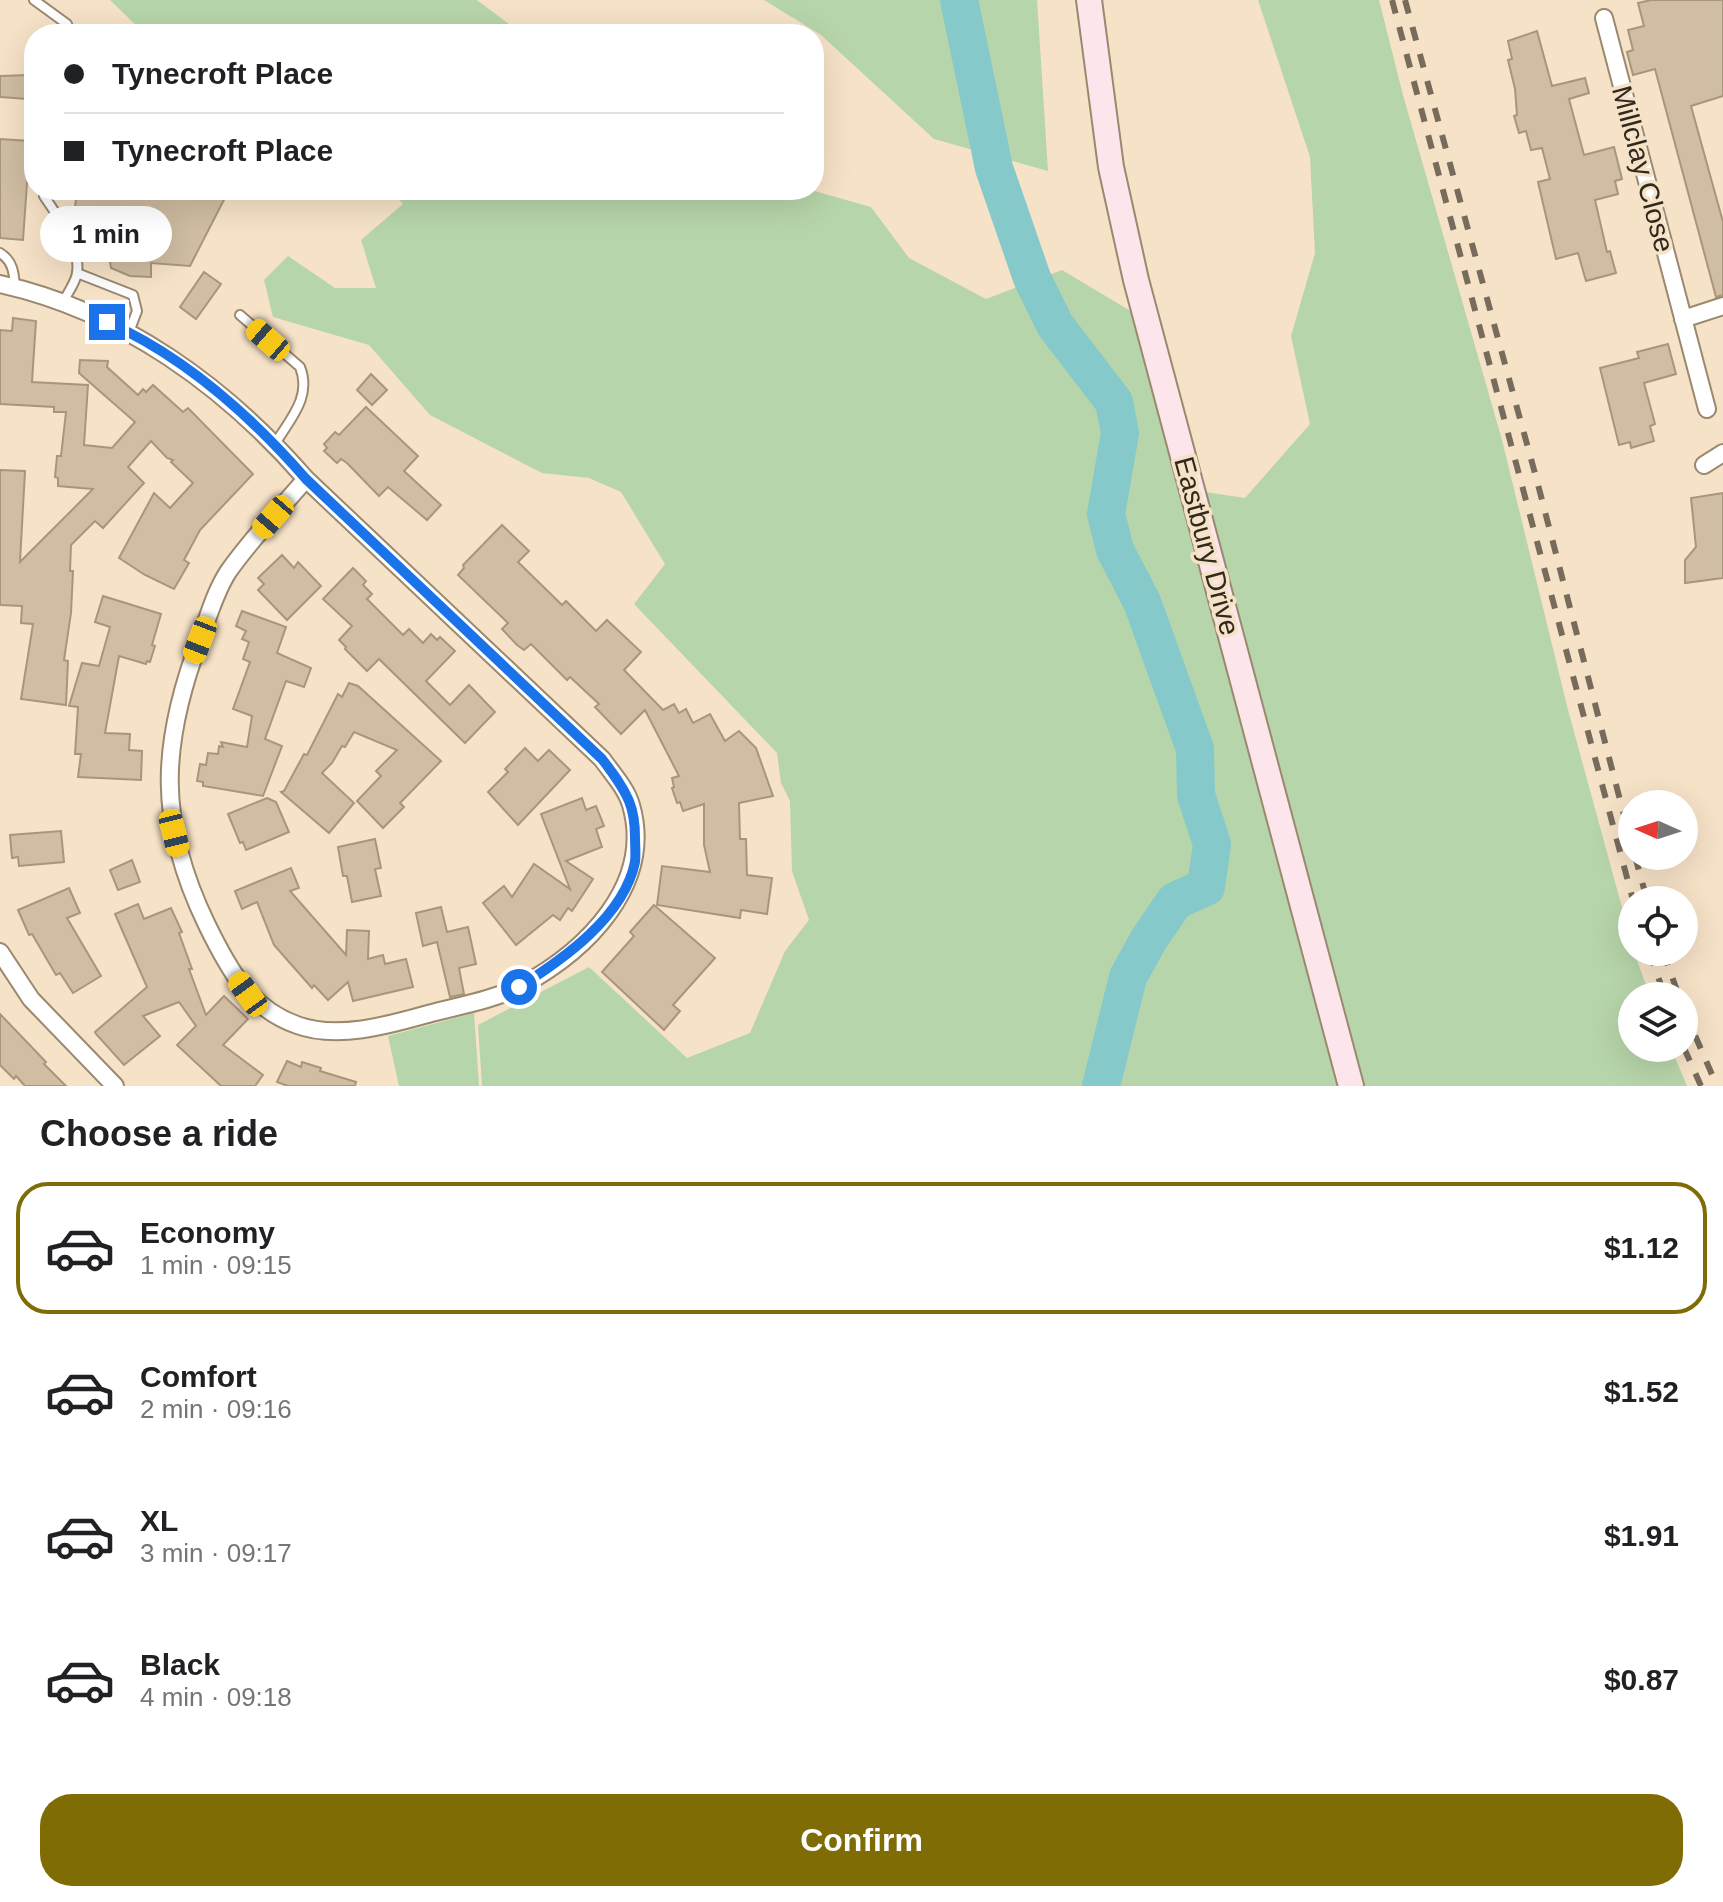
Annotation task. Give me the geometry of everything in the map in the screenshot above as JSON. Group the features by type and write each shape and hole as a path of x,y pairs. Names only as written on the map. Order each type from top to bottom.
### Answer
{"street":[{"name":"Eastbury Drive","path":"1089,0 1111,167 1136,280 1351,1086"},
{"name":"Millclay Close","path":"1604,18 1707,409"},
{"path":"8,286 63,302 129,332 155,346 210,386 275,444 306,479 602,759 630,803 635,832 635,862 626,888 584,940 552,967 519,987 482,1000 378,1026 332,1031 300,1026 272,1014 248,994 226,964 204,920 178,850 170,815 168,770 174,721 191,661 208,618 226,575 306,479"},
{"path":"1683,319 1723,306"},
{"path":"1704,465 1723,453"},
{"path":"0,952 40,1008 115,1086"}],"lane":[{"path":"34,0 67,24"},
{"path":"47,200 64,226 75,252 77,273 63,302"},
{"path":"0,253 11,263 8,286"},
{"path":"77,273 133,295 137,311 129,332"},
{"path":"240,315 300,367 305,378 302,402 275,444"}],"green space":[{"path":"110,0 477,0 509,24 135,24"},
{"path":"764,0 1037,0 1048,171 934,139 824,38 824,24 803,24"},
{"path":"1258,0 1379,0 1403,95 1502,440 1567,706 1618,893 1618,966 1639,966 1645,982 1618,982 1618,1062 1677,1062 1687,1086 482,1086 478,1025 589,967 687,1058 750,1033 785,951 809,920 792,871 790,801 781,783 777,753 634,604 665,564 621,492 589,478 542,473 430,415 369,345 273,317 264,280 288,256 335,288 376,288 361,240 403,204 399,200 824,200 824,194 871,207 909,258 986,299 1062,270 1134,313 1179,488 1245,498 1310,424 1291,336 1315,253 1310,157"},
{"path":"474,1013 479,1086 399,1086 388,1036"}],"building":[{"path":"1651,0 1723,0 1723,96 1691,106 1723,222 1723,295 1716,297 1655,69 1633,75 1627,52 1633,50 1628,30 1644,26 1638,3"},
{"path":"1537,31 1552,86 1585,78 1589,93 1569,99 1584,155 1614,147 1622,179 1615,181 1618,194 1595,200 1607,252 1610,251 1616,273 1586,281 1578,253 1556,259 1538,182 1550,179 1542,148 1531,150 1526,131 1519,133 1514,116 1517,115 1515,89 1508,60 1512,59 1508,41"},
{"path":"24,75 24,99 0,97 0,76"},
{"path":"0,139 24,141 26,200 23,240 0,238"},
{"path":"76,200 224,200 190,266 151,263 151,277 130,276 111,268 110,262 100,254 110,241 112,211 86,218 75,207"},
{"path":"204,272 221,284 196,319 180,307"},
{"path":"13,318 36,321 32,382 88,385 84,445 112,448 135,422 79,373 80,360 108,361 107,367 138,395 153,385 183,412 188,408 253,474 200,530 184,560 189,563 174,589 119,558 154,493 170,508 193,483 151,441 128,467 144,483 103,528 95,521 71,545 71,613 64,660 68,661 66,705 21,699 33,624 21,623 22,606 0,605 0,470 25,471 20,562 93,489 58,486 58,478 55,477 57,456 61,456 66,412 54,412 54,407 0,404 0,330 12,331"},
{"path":"1668,344 1676,374 1644,383 1655,424 1650,426 1654,441 1631,448 1630,442 1619,445 1600,368 1639,358 1637,352"},
{"path":"371,374 387,390 372,405 357,390"},
{"path":"366,407 418,456 404,471 441,505 427,520 388,487 379,496 347,463 341,459 337,463 324,451 327,448 324,444 335,432 339,435"},
{"path":"1723,493 1723,578 1685,583 1685,560 1696,547 1691,498"},
{"path":"502,525 529,551 518,562 562,605 566,601 596,631 607,620 641,652 624,670 663,710 674,704 679,713 686,709 693,723 710,714 725,741 739,731 756,748 773,796 739,803 740,839 746,839 747,875 772,878 767,914 741,910 740,918 657,905 662,866 710,872 704,845 704,804 683,811 680,802 677,803 672,778 679,776 645,710 621,734 595,707 599,704 570,677 567,680 531,644 524,650 517,645 502,629 508,623 458,575 463,565"},
{"path":"282,555 294,568 298,562 321,586 287,620 258,590 264,584 258,578"},
{"path":"353,568 366,581 363,585 372,594 367,599 403,635 409,629 423,643 431,634 437,640 440,637 455,651 426,681 450,705 469,685 495,712 465,743 379,659 367,671 339,640 352,626 323,599"},
{"path":"103,596 161,614 150,662 146,664 119,656 105,733 130,734 129,750 142,751 141,780 78,777 81,754 75,754 78,707 69,706 82,663 99,666 110,627 95,622"},
{"path":"242,611 286,627 277,653 311,668 304,687 286,681 265,739 282,746 263,796 203,786 203,782 197,781 200,764 206,765 208,753 218,754 219,746 223,747 221,742 247,747 252,716 233,709 250,662 243,659 249,642 242,639 246,631 236,626"},
{"path":"349,683 358,686 441,761 400,803 404,807 383,828 357,801 381,776 376,771 397,750 354,732 322,773 354,803 329,833 281,792 304,754 307,755 338,694 342,697"},
{"path":"525,748 538,761 549,750 570,770 518,825 488,792 508,772 505,769"},
{"path":"267,798 276,802 289,832 246,850 228,814"},
{"path":"582,798 586,810 596,806 604,826 596,829 602,847 566,861 593,879 572,911 568,908 560,920 553,915 516,945 483,903 504,886 512,897 534,864 570,889 541,814"},
{"path":"61,831 64,862 19,866 18,857 12,858 10,835"},
{"path":"375,839 381,868 375,869 381,896 352,902 338,847"},
{"path":"132,860 140,882 118,890 110,870"},
{"path":"291,868 299,888 290,891 346,955 347,930 369,931 368,959 383,955 385,964 406,959 413,987 353,1001 348,982 328,1000 314,985 312,988 274,945 257,902 242,909 235,891"},
{"path":"69,888 80,913 67,918 101,976 73,993 60,973 56,975 32,934 29,935 18,910"},
{"path":"138,904 144,919 171,908 182,932 179,933 192,969 189,969 206,1015 224,996 248,1019 223,1045 263,1075 255,1086 221,1086 177,1045 196,1026 179,1002 143,1016 160,1036 124,1065 96,1034 147,987 115,914"},
{"path":"654,905 715,958 673,1005 680,1011 664,1030 602,972 634,936 630,932"},
{"path":"441,907 447,932 468,927 476,964 459,968 464,994 450,997 437,942 423,946 416,913"},
{"path":"0,1014 66,1086 25,1086 0,1065"},
{"path":"287,1061 301,1067 302,1062 321,1068 320,1071 356,1082 355,1086 288,1086 277,1082"}],"waterway":[{"path":"959,0 994,168 1032,278 1055,325 1114,402 1120,433 1106,514 1115,550 1142,602 1195,749 1196,795 1212,844 1206,887 1175,901 1128,977 1101,1086"}],"railway":[{"path":"1392,0 1629,886"},
{"path":"1405,0 1536,477 1618,792"},
{"path":"1639,870 1643,886"},
{"path":"1654,966 1660,982"},
{"path":"1668,966 1674,982"},
{"path":"1698,1042 1717,1086"},
{"path":"1690,1062 1701,1086"}],"route":[{"path":"107,322 155,346 210,386 275,444 306,479 602,759 616,779 630,803 635,832 635,862 626,888 584,940 552,967 519,987"}]}
